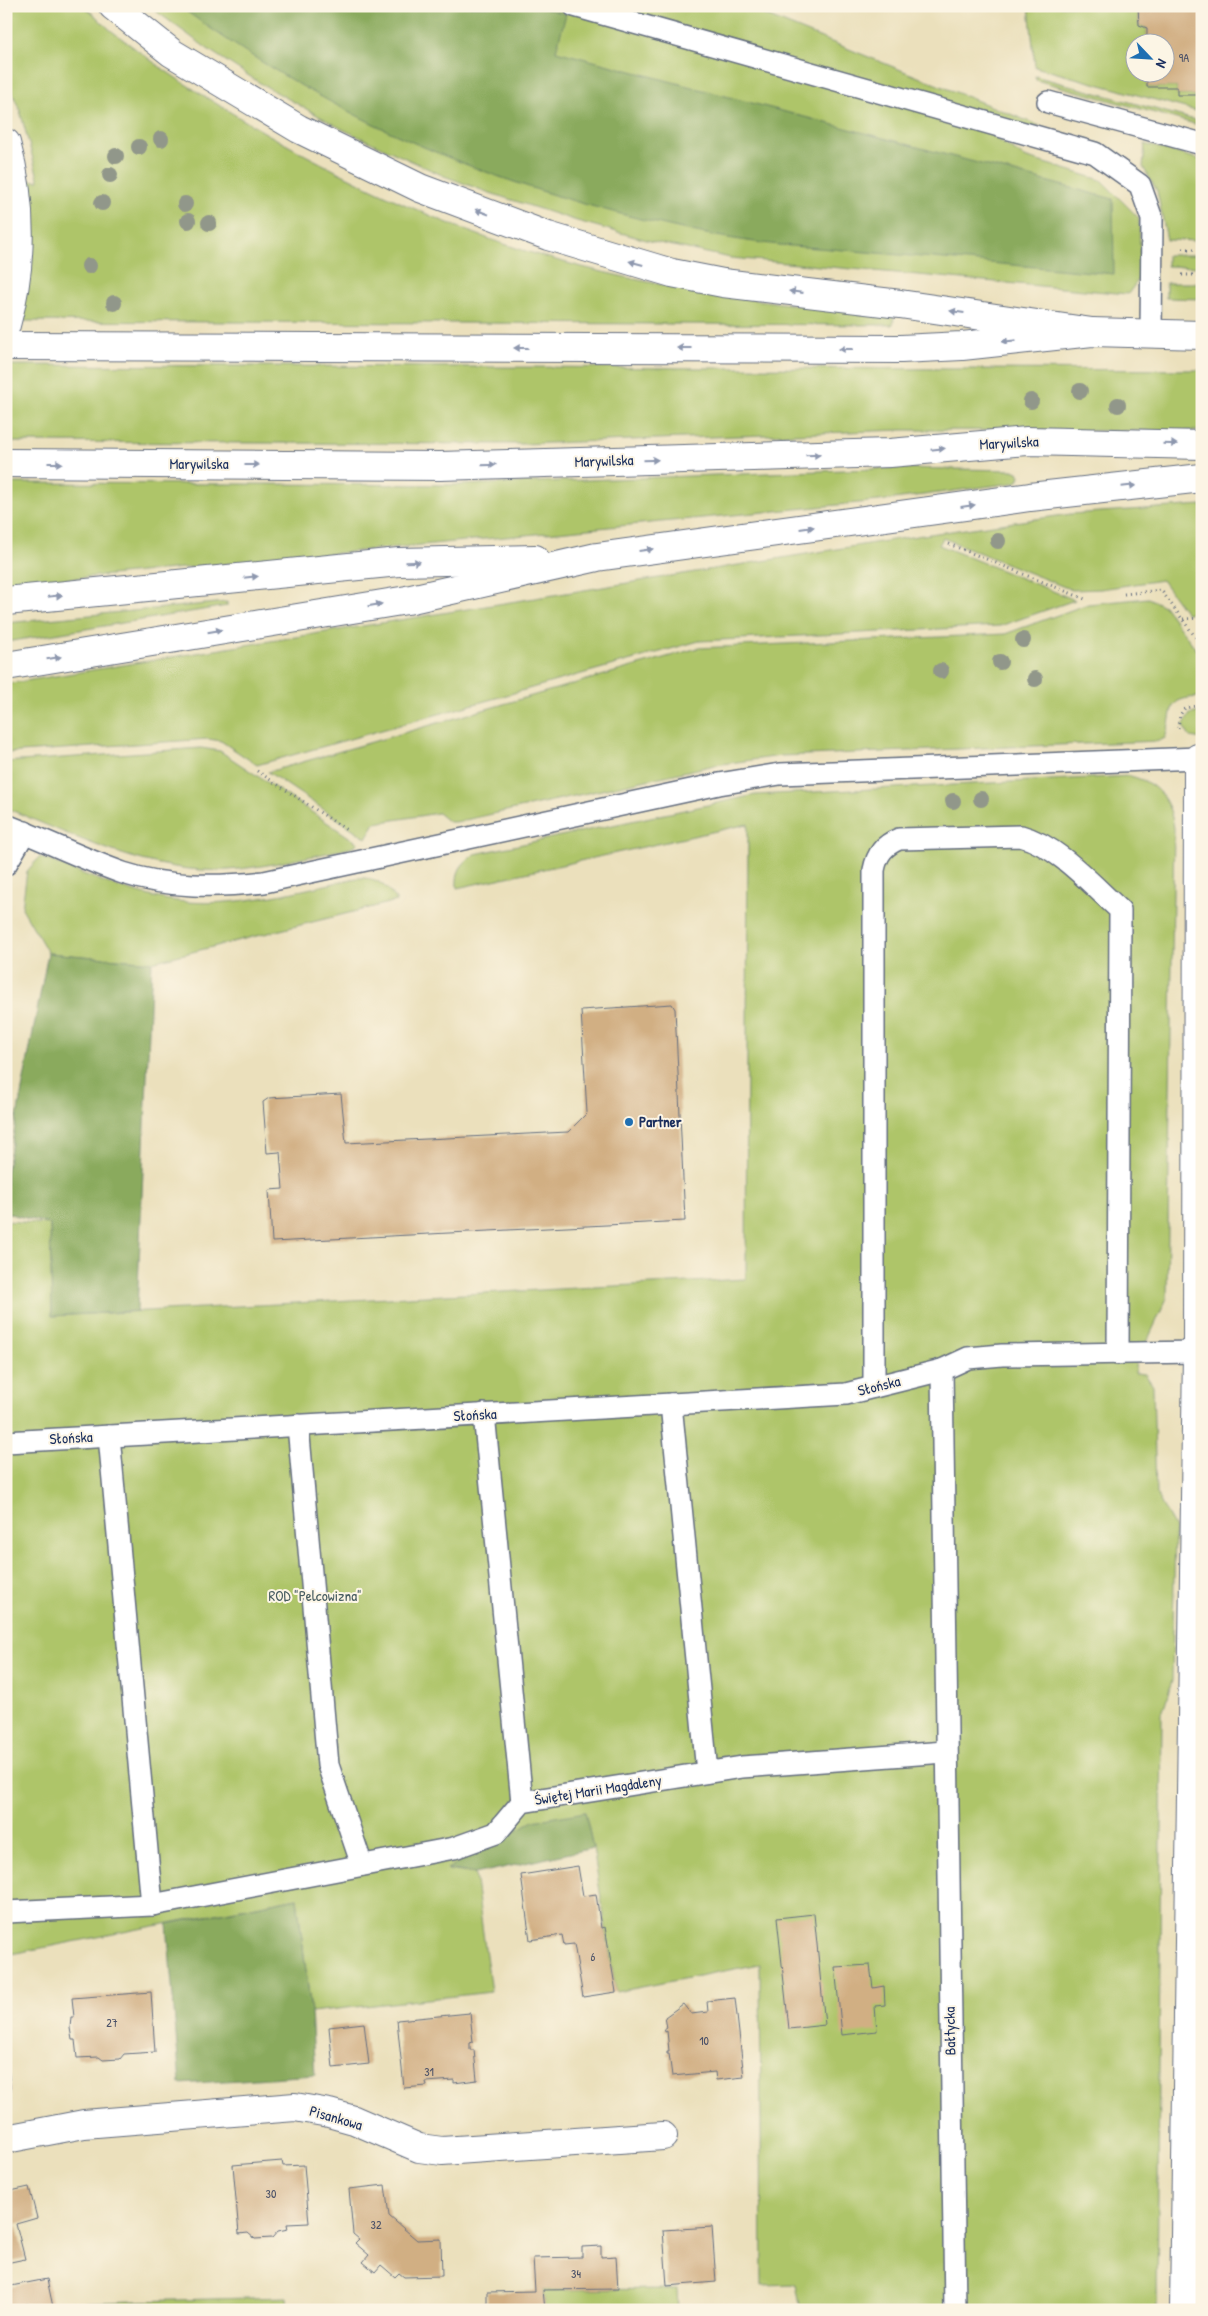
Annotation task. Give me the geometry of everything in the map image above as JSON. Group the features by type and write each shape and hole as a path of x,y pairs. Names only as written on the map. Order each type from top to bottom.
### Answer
{"main road":[{"path":"113,6 172,53 299,129 420,188 548,236 672,273 723,283 900,304 1092,332 1202,335"},
{"path":"6,143 15,179 19,242 17,268 6,325"},
{"path":"6,346 901,349 962,346 1092,332"},
{"name":"Marywilska","path":"6,463 440,466 890,453 1027,441 1202,445"},
{"path":"6,666 407,600 598,557 1030,497 1202,478"},
{"path":"6,601 399,562 598,557"},
{"path":"1184,2310 1196,1787 1200,758"},
{"name":"Pisankowa","path":"6,2140 84,2124 296,2107 354,2120 419,2148 442,2151 663,2136"}],"lane":[{"path":"574,6 1095,153 1140,185 1152,219 1151,334"},
{"path":"1048,102 1202,144"},
{"path":"6,864 16,828 123,873 178,885 235,885 264,882 720,784 780,774 1200,758"},
{"path":"874,1387 874,870 876,858 884,847 899,839 1021,836 1036,840 1051,850 1120,910 1118,1354"},
{"name":"Słońska","path":"6,1442 846,1394 942,1370 968,1358 1197,1352"},
{"name":"Bałtycka","path":"942,1370 954,2310"},
{"path":"671,1404 708,1772"},
{"path":"484,1414 522,1802"},
{"path":"298,1425 328,1765 362,1865"},
{"path":"109,1436 152,1905"},
{"name":"Świętej Marii Magdaleny","path":"6,1912 152,1905 454,1848 496,1833 522,1802 742,1767 946,1752"}],"path":[{"path":"946,542 1085,599"},
{"path":"1124,594 1161,590 1202,646"},
{"path":"1182,620 1202,618"},
{"path":"257,771 384,855"}],"green space":[{"path":"58,5 83,7 95,15 113,32 170,74 273,137 338,172 404,204 492,240 548,258 662,285 777,303 893,315 894,322 892,325 6,321 6,179 39,181 20,111 6,77 6,6"},
{"path":"149,6 742,6 1040,126 991,135 1024,157 1101,180 1139,218 1141,276 1128,294 731,258 654,242 577,221 487,192 444,176 342,129 260,83 209,50"},
{"path":"179,6 537,6 566,14 556,51 1113,199 1114,274 748,241 665,225 557,196 499,177 388,131 282,74 230,42"},
{"path":"1029,6 1138,6 1139,25 1147,28 1147,32 1126,32 1126,82 1147,82 1147,87 1177,87 1177,95 1197,95 1196,111 1035,67"},
{"path":"1035,76 1202,122 1202,126 1036,80"},
{"path":"1145,144 1202,160 1202,241 1167,240 1157,191 1143,167"},
{"path":"1167,255 1202,255 1202,267 1167,266"},
{"path":"1166,283 1202,283 1202,299 1166,298"},
{"path":"6,365 1202,370 1202,431 901,430 522,444 6,442"},
{"path":"897,468 1013,470 1018,472 1020,476 1018,481 1013,483 879,501 6,585 6,483 458,485"},
{"path":"1202,505 1202,612 1186,613 1162,580 1101,589 1072,590 943,538 939,545 1075,600 1000,626 699,641 257,765 221,741 208,739 6,753 6,684 923,535 1071,514"},
{"path":"1148,598 1164,606 1202,657 1202,697 1189,698 1176,703 1171,713 1165,738 1159,741 781,756 715,765 456,822 449,822 438,813 375,823 366,838 268,772 698,648 1005,634 1088,604"},
{"path":"227,602 227,606 6,642 6,623"},
{"path":"1202,712 1202,739 1190,737 1183,726 1190,714"},
{"path":"201,748 220,751 358,843 351,848 274,864 243,869 199,870 142,860 86,841 6,808 6,762"},
{"name":"ROD \"Pelcowizna\"","path":"1130,776 1148,783 1161,794 1166,801 1174,828 1167,1298 1145,1346 1136,1347 1135,1373 1145,1374 1153,1386 1156,1494 1175,1528 1172,1681 1162,1714 1157,2310 801,2310 796,2285 762,2286 760,1964 616,1992 593,1848 585,1812 448,1870 475,1874 491,1992 311,2012 297,1898 6,1955 6,1221 50,1224 52,1316 746,1279 748,824 457,888 457,876 463,864 475,854 755,795"},
{"path":"40,857 125,889 154,897 180,901 205,903 256,899 364,878 380,883 397,901 152,962 48,953 22,908 27,871"},
{"path":"48,953 152,962 137,1311 52,1316 50,1224 6,1213 6,1174"},
{"path":"585,1812 593,1848 475,1874 447,1869 533,1821"},
{"path":"297,1898 311,2012 315,2075 180,2084 167,1924"},
{"path":"677,2289 678,2310 545,2310 543,2290"},
{"path":"287,2297 288,2310 39,2310 61,2303"}],"building":[{"path":"1138,6 1202,6 1202,87 1198,87 1197,95 1177,95 1177,87 1147,87 1147,82 1176,82 1176,32 1147,32 1147,28 1139,25"},
{"name":"Partner","path":"672,1004 675,1009 685,1221 272,1242 269,1190 283,1189 280,1152 267,1153 263,1102 269,1098 341,1094 346,1143 568,1132 587,1113 581,1010"},
{"path":"578,1866 583,1896 596,1894 601,1928 605,1927 616,1992 583,1997 574,1944 564,1945 562,1935 530,1940 521,1875"},
{"path":"814,1914 825,2025 789,2029 777,1918"},
{"path":"870,1965 873,1988 884,1986 885,2005 875,2006 877,2031 842,2035 835,1967"},
{"path":"151,1992 155,2052 124,2054 120,2059 103,2060 99,2057 77,2058 75,2040 72,2040 70,2028 71,2017 74,2017 72,1998"},
{"path":"735,1998 744,2077 716,2080 715,2072 672,2076 669,2054 667,2054 667,2051 669,2051 667,2031 665,2032 664,2028 667,2028 665,2017 683,2004 691,2014 708,2012 707,2001"},
{"path":"470,2013 473,2042 470,2043 470,2050 474,2050 477,2080 454,2083 454,2080 426,2082 427,2086 404,2088 397,2020"},
{"path":"364,2023 369,2064 333,2068 329,2027"},
{"path":"6,2052 11,2091 6,2091"},
{"path":"282,2161 283,2166 304,2165 309,2223 287,2224 288,2229 278,2231 272,2238 255,2239 248,2233 239,2234 233,2165"},
{"path":"385,2185 389,2216 417,2240 441,2239 442,2276 404,2277 399,2273 395,2277 381,2265 375,2272 363,2262 369,2255 355,2243 359,2239 353,2234 349,2189"},
{"path":"29,2187 37,2218 16,2224 25,2259 6,2263 6,2192"},
{"path":"712,2227 716,2282 667,2286 663,2230"},
{"path":"601,2246 601,2257 616,2256 618,2289 543,2290 545,2310 487,2310 487,2292 535,2291 533,2258 582,2257 582,2247"},
{"path":"47,2279 53,2307 29,2310 28,2304 6,2308 6,2287"}],"place":[{"name":"Partner","path":"629,1122"}]}
